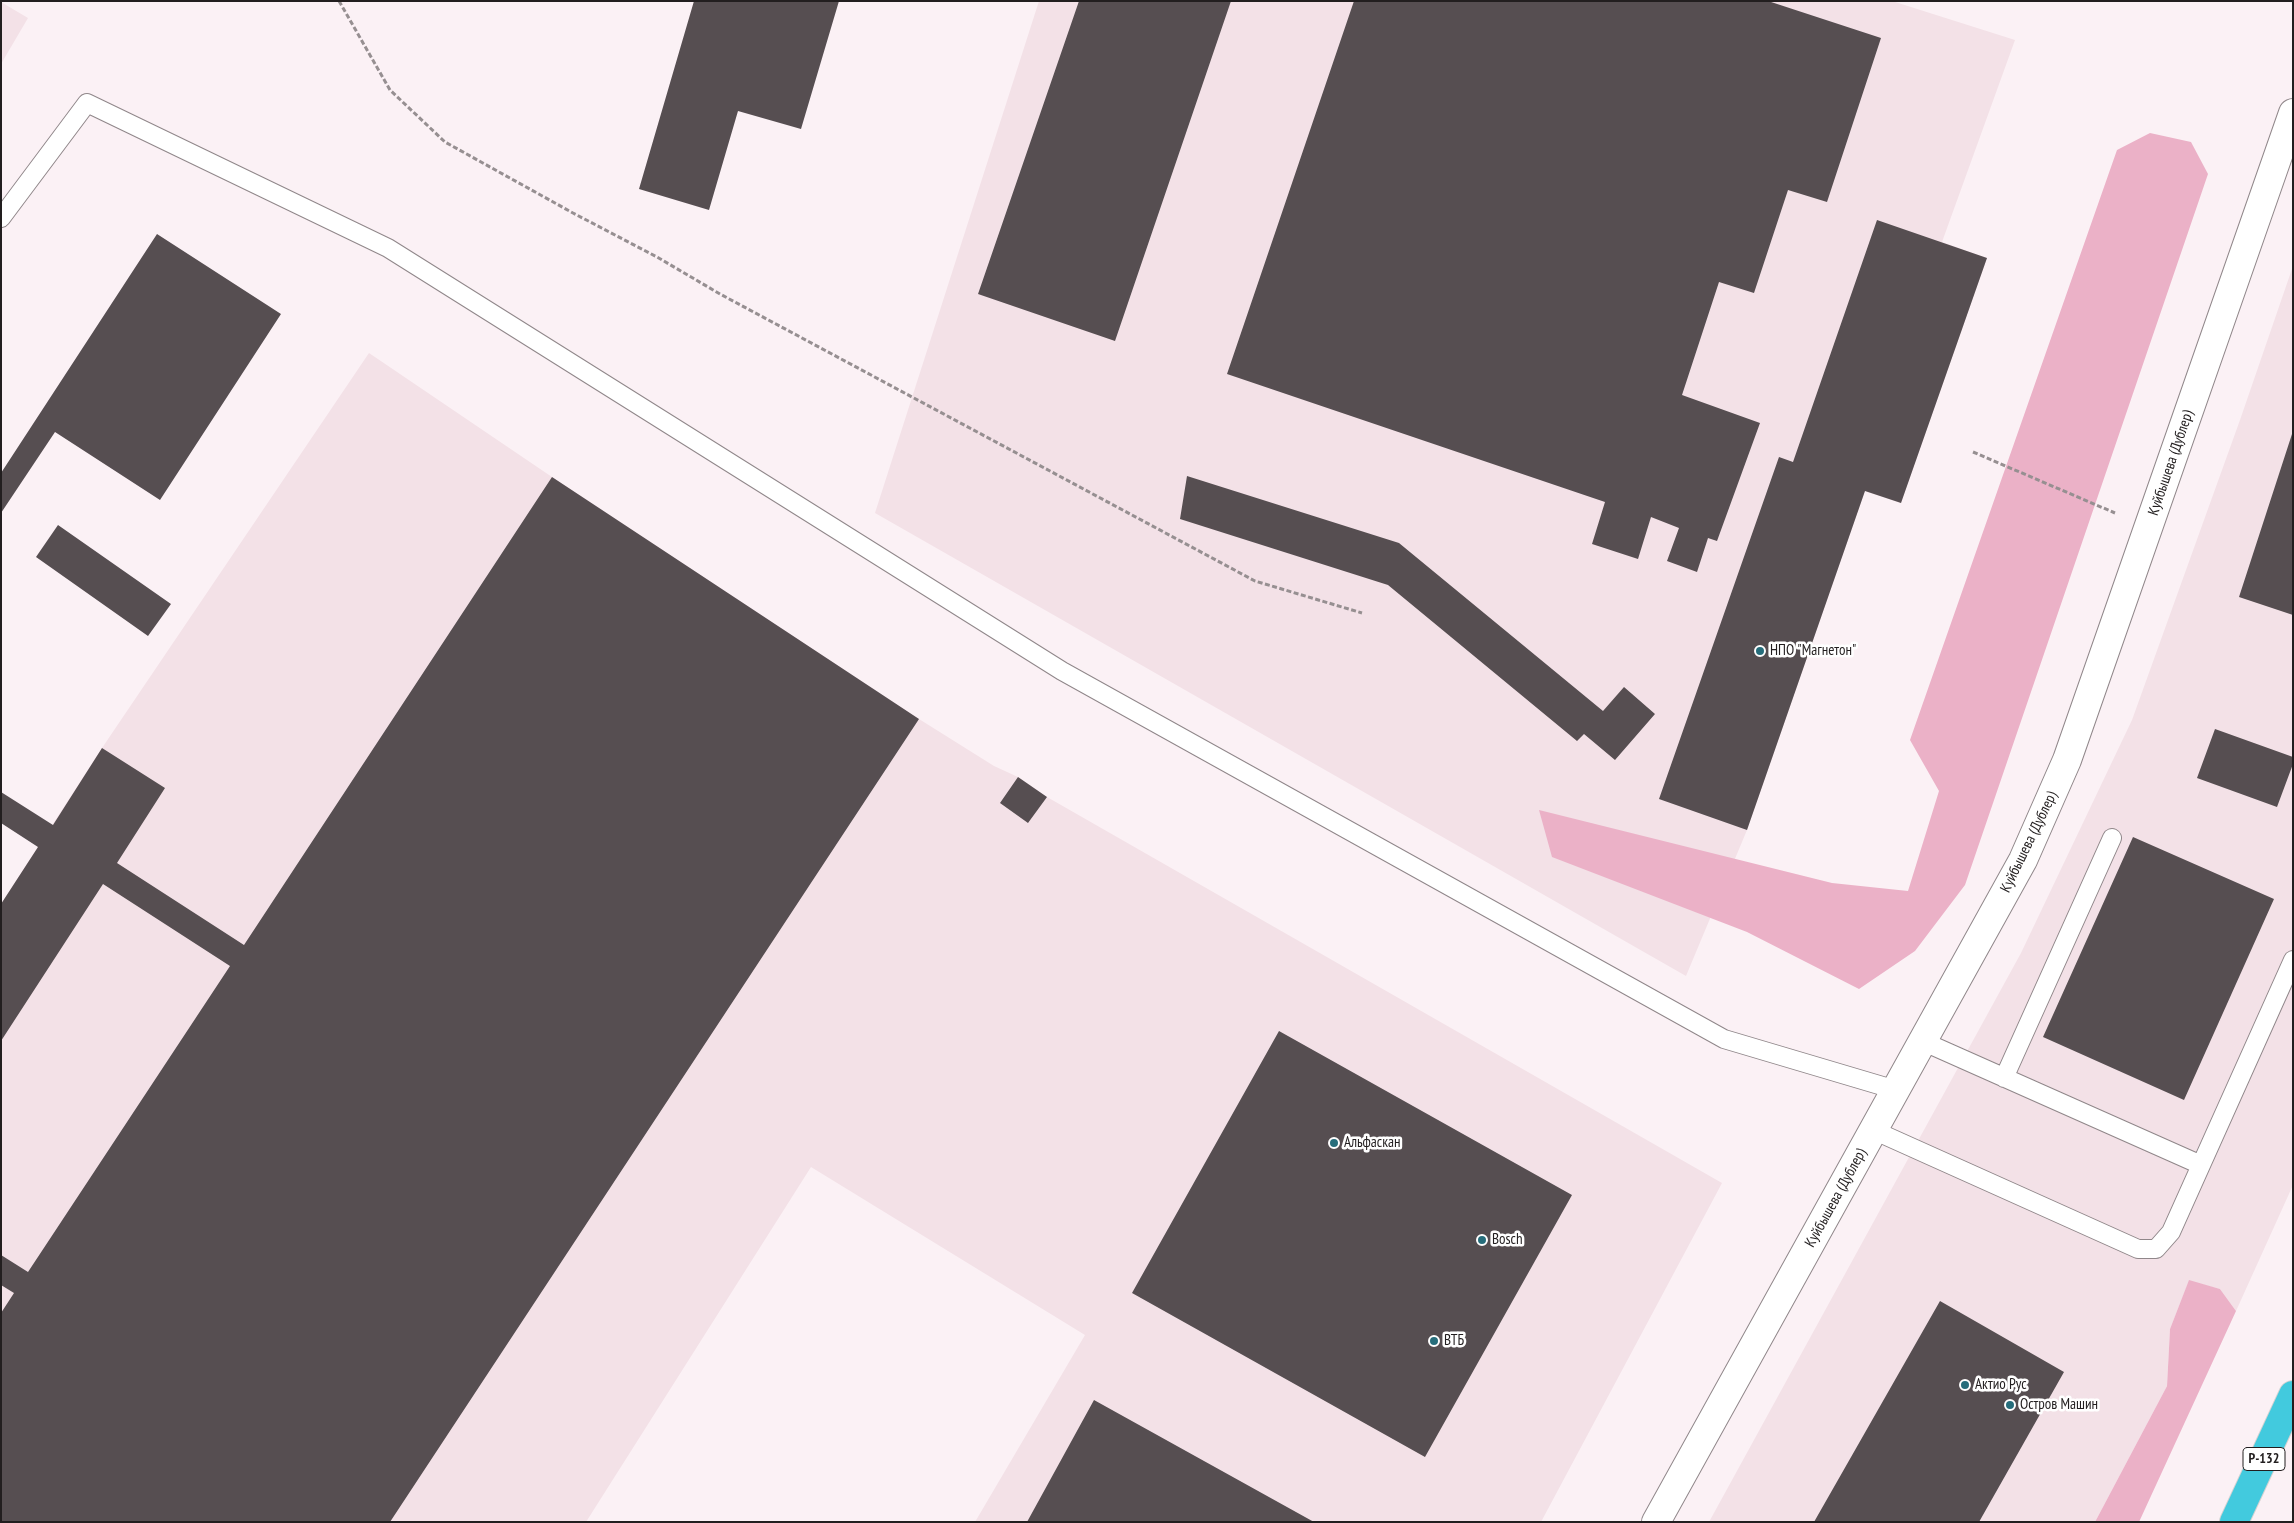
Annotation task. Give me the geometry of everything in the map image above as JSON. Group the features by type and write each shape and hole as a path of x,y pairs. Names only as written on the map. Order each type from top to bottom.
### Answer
{"highway":[{"name":"Р-132","path":"2234,1522 2293,1395"}],"street":[{"name":"Куйбышева (Дублер)","path":"1656,1522 2023,860 2063,769 2293,113"}],"lane":[{"path":"1,218 87,103 388,248 1062,671 1724,1039 1896,1090"},
{"path":"2004,1078 2112,838"},
{"path":"1873,1130 2138,1249 2156,1249 2171,1232 2293,960"},
{"path":"1922,1041 2201,1166"}],"path":[{"path":"339,1 390,90 444,142 657,257 720,294 1255,581 1362,613"},
{"path":"1973,452 2148,527"}],"shaded area":[{"path":"1039,1 1892,1 2015,40 1942,242 1987,258 1901,503 1865,491 1747,830 1686,976 875,513"},
{"path":"1,2 28,18 1,64"},
{"path":"2150,133 2191,142 2208,174 1965,885 1915,951 1859,989 1747,932 1552,857 1539,810 1832,883 1908,891 1939,791 1910,740 2117,150"},
{"path":"2293,266 2293,1185 2236,1311 2220,1289 2189,1281 2170,1329 2167,1386 2095,1522 1709,1522 2021,953 2132,720 2240,420"},
{"path":"369,353 552,477 919,719 994,766 1018,777 1047,797 1722,1183 1541,1522 975,1522 1085,1335 811,1167 586,1522 1,1522 1,904 102,748"},
{"path":"2189,1280 2220,1289 2236,1311 2139,1522 2095,1522 2167,1386 2170,1329"}],"building":[{"path":"694,1 839,1 801,129 738,111 709,210 639,189"},
{"path":"1079,1 1231,1 1115,341 978,294"},
{"path":"1354,1 1768,1 1881,38 1827,202 1788,190 1754,293 1719,282 1682,395 1760,423 1717,541 1708,538 1697,572 1667,561 1679,528 1651,517 1638,559 1592,544 1605,502 1227,374"},
{"name":"НПО \"Магнетон\"","path":"1877,220 1987,258 1901,503 1865,491 1747,830 1659,799 1779,457 1793,462"},
{"path":"157,234 281,314 160,500 55,432 1,513 1,473"},
{"path":"2293,434 2293,615 2239,597"},
{"path":"1187,476 1399,543 1603,711 1624,687 1655,714 1615,760 1584,734 1577,741 1388,585 1180,519"},
{"path":"552,477 919,719 390,1522 1,1522 1,1313 14,1293 1,1285 1,1255 28,1272 230,966 103,884 1,1041 1,904 38,847 1,823 1,792 53,825 102,748 165,788 117,863 244,945"},
{"path":"58,525 171,604 148,636 36,557"},
{"path":"2215,729 2293,757 2293,764 2277,807 2197,778"},
{"path":"1018,777 1047,797 1028,823 1000,803"},
{"path":"2133,837 2274,899 2184,1100 2043,1037"},
{"path":"1279,1031 1572,1195 1425,1457 1132,1293"},
{"path":"1940,1301 2064,1372 1979,1522 1814,1522"},
{"path":"1094,1400 1314,1522 1027,1522"}],"place":[{"name":"НПО \"Магнетон\"","path":"1760,651"},
{"name":"Альфаскан","path":"1334,1143"},
{"name":"Bosch","path":"1482,1240"},
{"name":"ВТБ","path":"1434,1341"},
{"name":"Актио Рус","path":"1965,1385"},
{"name":"Остров Машин","path":"2010,1405"}]}
